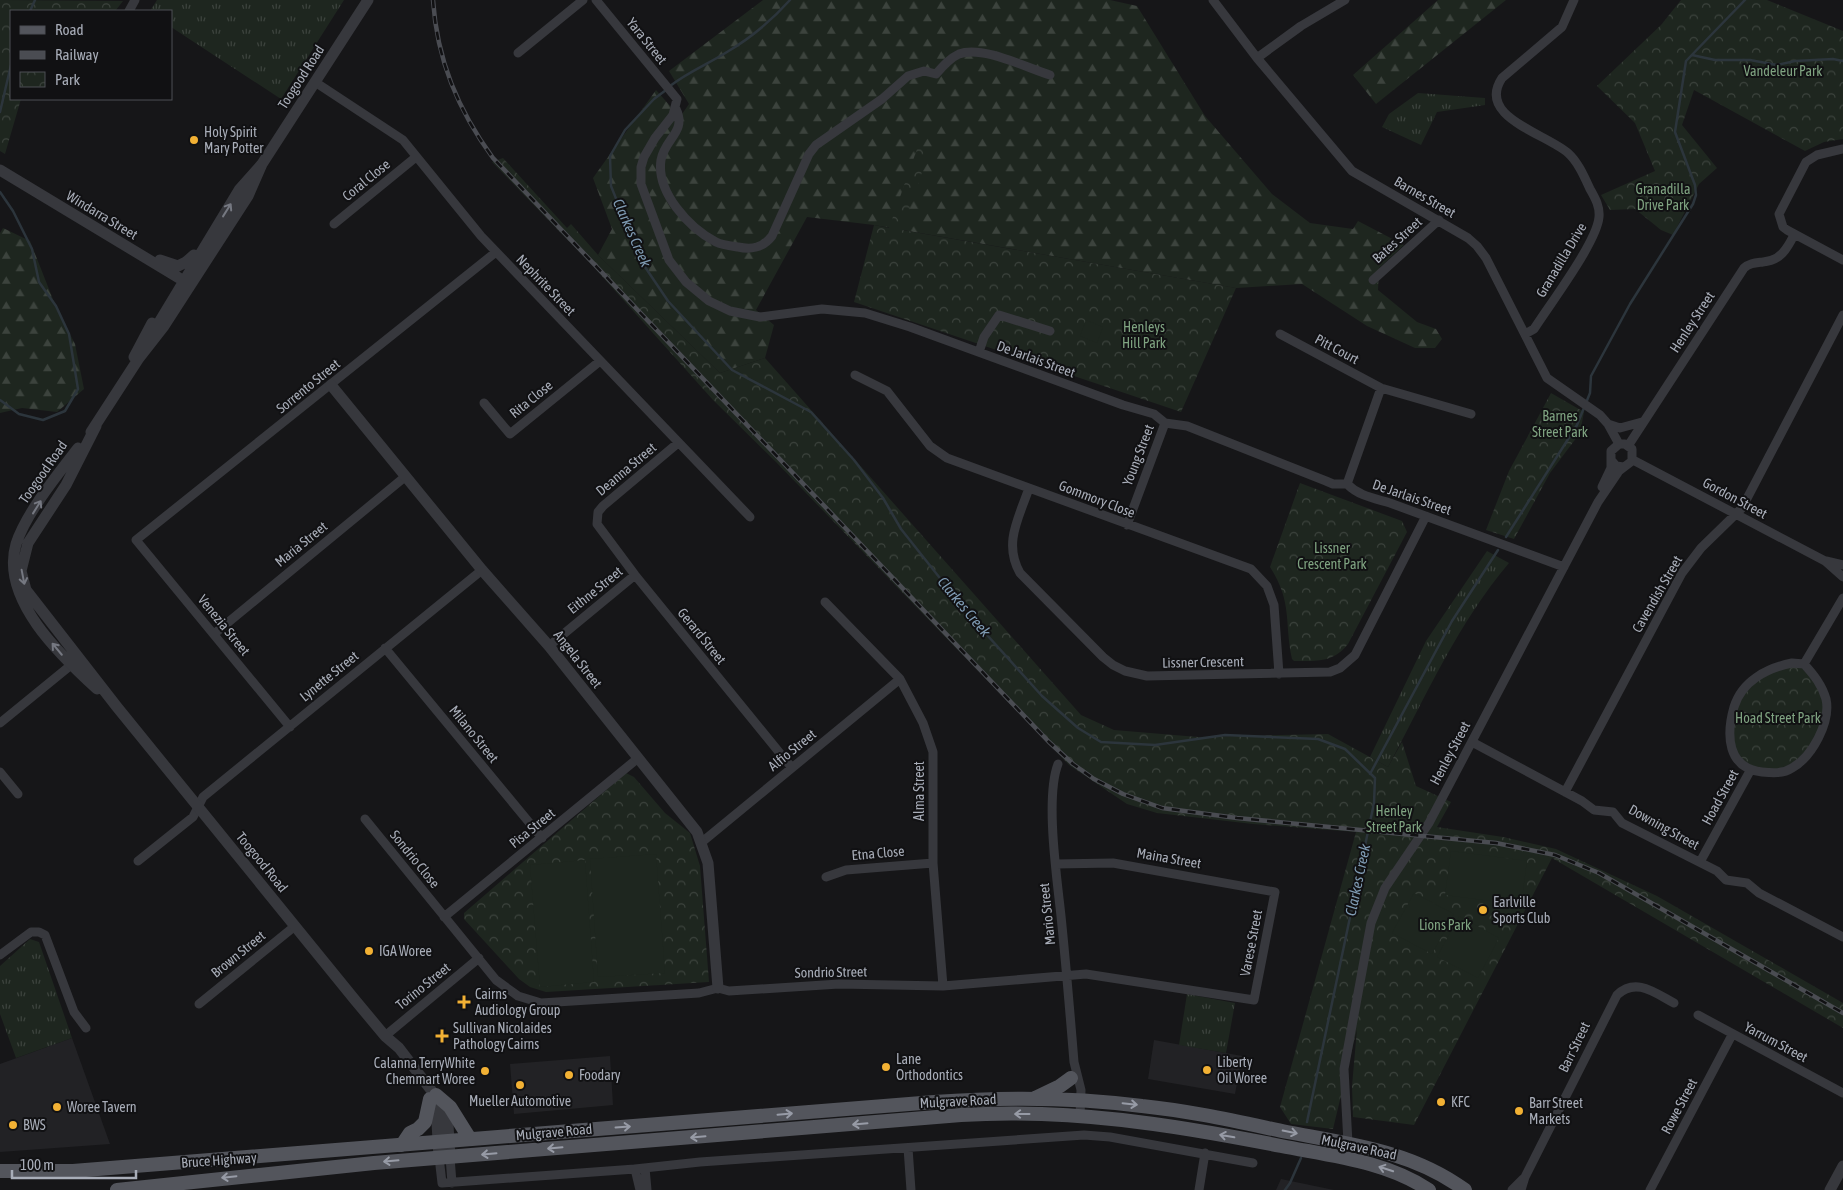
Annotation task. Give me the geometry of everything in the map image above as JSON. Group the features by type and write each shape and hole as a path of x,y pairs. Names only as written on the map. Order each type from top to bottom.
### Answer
{"main road":[{"path":"1035,1099 1071,1078"},
{"path":"402,1145 410,1133 418,1129 425,1122 433,1097 450,1107 470,1139"},
{"name":"Mulgrave Road","path":"444,1142 934,1102 1035,1099 1076,1100 1161,1108 1348,1143 1403,1156 1428,1167 1462,1188"},
{"name":"Mulgrave Road","path":"445,1157 979,1114 1076,1115 1181,1127 1356,1160 1402,1175 1429,1190"},
{"name":"Bruce Highway","path":"0,1171 73,1171 444,1142"},
{"name":"Bruce Highway","path":"116,1190 286,1171 445,1157"}],"street":[{"path":"518,53 583,0"},
{"name":"Yara Street","path":"596,0 676,97 676,109"},
{"name":"Barnes Street","path":"1215,0 1257,58 1352,171 1439,220 1477,246 1486,258 1547,378 1594,410 1608,424 1623,445"},
{"path":"1257,58 1301,26 1345,0"},
{"name":"Granadilla Drive","path":"1525,334 1534,329 1596,233 1600,208 1572,158 1554,144 1502,113 1496,101 1496,88 1502,78 1562,27 1574,0"},
{"name":"Toogood Road","path":"368,2 262,164 239,190 205,244 164,326 139,358 96,426 66,485 28,543 21,571 26,590 75,661 117,707 385,1036 395,1053 433,1097 435,1114 444,1142 445,1157"},
{"path":"676,109 680,117 680,126 663,152 661,163 661,178 666,190 685,217 706,236 716,242 750,249 764,245 772,236 809,154 816,145 882,99 908,76 924,71 936,74 951,59 966,52 983,53 1050,75"},
{"name":"Nephrite Street","path":"315,82 403,140 496,252 750,517"},
{"name":"De Jarlais Street","path":"676,109 648,147 641,167 640,178 664,248 677,271 698,294 719,307 746,316 774,317 836,309 865,313 1154,414 1165,423 1186,426 1333,484 1347,484 1355,492 1564,567"},
{"path":"1843,149 1817,155 1806,162 1780,209 1780,220 1783,227 1794,235 1843,260"},
{"name":"Coral Close","path":"334,224 416,157"},
{"name":"Toogood Road","path":"186,282 248,196 262,164"},
{"name":"Windarra Street","path":"3,172 186,282"},
{"name":"Bates Street","path":"1373,280 1439,220"},
{"path":"85,222 171,266 178,266 186,262 205,244"},
{"name":"Henley Street","path":"1623,445 1642,422 1744,268 1749,264 1773,261 1780,256 1794,235"},
{"name":"Sorrento Street","path":"136,540 496,252"},
{"path":"120,388 143,338 170,290 163,269"},
{"path":"979,352 984,337 999,315 1050,331"},
{"name":"Cavendish Street","path":"1565,792 1682,573 1701,548 1742,508 1843,315"},
{"name":"Pitt Court","path":"1280,334 1381,388 1471,414"},
{"name":"Rita Close","path":"484,403 510,434 600,361"},
{"name":"Gommory Close","path":"854,375 887,391 930,446 942,455 1250,569 1267,586 1274,605 1279,674"},
{"name":"Angela Street","path":"331,385 482,570 549,646 636,759 697,832 708,863 718,988"},
{"path":"1347,484 1381,388"},
{"path":"1608,424 1620,428 1642,422"},
{"name":"Young Street","path":"1127,525 1165,423"},
{"name":"Deanna Street","path":"596,518 603,506 678,443"},
{"path":"1623,445 1633,453 1633,460 1624,467 1616,466 1611,460 1611,452 1623,445"},
{"name":"Henley Street","path":"1598,502 1611,468 1611,460"},
{"name":"Gordon Street","path":"1633,460 1825,561 1843,577"},
{"name":"Henley Street","path":"1348,1143 1344,1069 1371,923 1385,888 1422,835 1598,502 1616,475 1624,467"},
{"name":"Maria Street","path":"214,634 406,476"},
{"name":"Lissner Crescent","path":"1029,488 1011,542 1014,563 1020,573 1113,666 1147,676 1330,672 1348,663 1356,655 1426,516"},
{"name":"Gerard Street","path":"596,518 600,530 635,576 792,768"},
{"name":"Venezia Street","path":"136,540 290,727"},
{"name":"Gordon Street","path":"1825,561 1843,565"},
{"name":"Lynette Street","path":"138,861 193,817 204,797 482,570"},
{"name":"Eithne Street","path":"549,646 635,576"},
{"path":"1804,664 1843,598"},
{"name":"Alma Street","path":"825,602 900,679 923,723 933,752 934,862 943,986"},
{"name":"Milano Street","path":"385,648 542,838"},
{"path":"0,723 75,661"},
{"name":"Hoad Street","path":"1792,663 1804,664 1816,677 1826,702 1820,733 1812,748 1792,768 1775,773 1750,770 1736,756 1730,745 1728,735 1735,702 1744,688 1767,670 1792,663"},
{"name":"Alfio Street","path":"702,842 900,679"},
{"name":"Downing Street","path":"1472,742 1565,792 1594,810 1613,812 1622,822 1717,871 1726,880 1748,883 1758,892 1842,934"},
{"name":"Pisa Street","path":"444,917 636,759"},
{"name":"Mario Street","path":"1058,764 1053,777 1056,864 1074,1062 1071,1078 1076,1100"},
{"name":"Hoad Street","path":"1700,862 1750,770"},
{"path":"0,772 18,794"},
{"name":"Sondrio Close","path":"365,819 444,917"},
{"name":"Etna Close","path":"826,877 846,870 934,862"},
{"name":"Maina Street","path":"1056,864 1114,863 1275,892"},
{"name":"Varese Street","path":"1254,1000 1275,892"},
{"name":"Sondrio Street","path":"444,917 496,980 510,992 541,1003 699,993 718,988 729,991 839,984 943,986 1067,974 1110,976 1254,1000"},
{"name":"Brown Street","path":"200,1004 295,926"},
{"path":"0,955 31,932 39,932 45,935 74,1012 86,1028"},
{"name":"Torino Street","path":"385,1036 479,958"},
{"name":"Barr Street","path":"1521,1190 1525,1176 1613,1001 1627,987 1640,986 1674,1003"},
{"name":"Yarrum Street","path":"1698,1015 1732,1035 1843,1093"},
{"name":"Rowe Street","path":"1650,1190 1732,1035"},
{"name":"Mario Street","path":"1074,1062 1078,1073 1076,1115"},
{"path":"445,1157 442,1184 700,1162 1084,1135 1110,1137 1253,1163"},
{"path":"908,1148 911,1190"},
{"path":"1199,1190 1205,1153"},
{"path":"445,1157 452,1183"},
{"path":"1830,1190 1843,1166"},
{"path":"645,1168 648,1190"},
{"path":"635,1169 640,1190"},
{"name":"Barr Street","path":"1512,1190 1525,1176"},
{"path":"1462,1188 1474,1190"}],"shaded area":[{"path":"72,1038 110,1144 0,1152 0,1064"},
{"path":"1154,1040 1242,1056 1235,1094 1148,1079"},
{"path":"610,1056 613,1105 514,1114 510,1064"},
{"path":"1281,1179 1334,1190 1276,1190"}],"green space":[{"path":"0,0 123,1 116,10 10,10 10,100 21,100 5,154 0,151"},
{"path":"157,0 344,0 281,99 172,28 172,10 151,10"},
{"path":"763,0 1110,0 1137,6 1205,116 1272,194 1310,223 1353,229 1358,221 1404,245 1379,268 1378,290 1417,322 1436,329 1442,339 1435,348 1415,348 1367,326 1302,284 1236,288 874,225 807,217 756,310 774,325 765,358 720,373 598,255 612,229 593,178 656,90 680,117 689,104 669,71"},
{"path":"1438,0 1506,0 1376,104 1353,75"},
{"name":"Vandeleur Park","path":"1681,0 1767,0 1843,31 1843,139 1824,142 1805,151 1694,90 1682,125 1717,168 1699,184 1673,235 1661,230 1635,209 1610,210 1601,195 1655,171 1635,123 1597,86 1661,25"},
{"path":"1418,93 1485,98 1485,105 1437,112 1421,145 1382,127 1389,114"},
{"name":"Henleys Hill Park","path":"917,149 930,149 902,230 1236,288 1181,412 854,302 874,225 889,228"},
{"path":"503,158 567,228 571,224 598,255 720,373 765,358 1081,715 1114,730 1198,737 1328,734 1388,767 1402,742 1416,786 1451,802 1437,827 1503,837 1556,849 1657,896 1843,1003 1843,1028 1552,858 1414,1125 1353,1117 1352,1086 1357,1029 1333,1129 1291,1124 1280,1107 1356,832 1253,824 1157,813 1127,804 1069,765 776,462 713,400 591,264 492,162"},
{"path":"3,228 30,241 56,307 75,344 84,389 57,412 22,408 0,413 0,233"},
{"path":"1086,320 1103,327 1097,343 1080,336"},
{"name":"Barnes Street Park","path":"1551,393 1584,412 1580,433 1550,473 1514,539 1486,530 1509,471"},
{"name":"Lissner Crescent Park","path":"1300,483 1402,521 1407,532 1348,644 1336,655 1317,661 1294,661 1292,659 1285,602 1282,591 1270,567"},
{"path":"1487,551 1509,563 1474,610 1458,636 1388,767 1370,757 1426,641"},
{"name":"Hoad Street Park","path":"1804,664 1826,701 1820,733 1792,768 1750,771 1736,756 1731,717 1735,702 1767,671"},
{"path":"626,773 634,777 665,813 690,833 700,866 709,982 546,992 530,987 519,979 464,919 464,913"},
{"path":"1451,851 1527,861 1521,905 1445,895"},
{"path":"656,854 665,973 598,977 590,859"},
{"path":"585,860 594,982 540,987 530,865"},
{"name":"Lions Park","path":"1414,893 1454,914 1432,954 1392,933"},
{"path":"1459,916 1499,938 1478,978 1437,957"},
{"path":"30,939 39,942 72,1038 16,1058 0,1014 0,966"},
{"path":"1187,994 1235,1003 1226,1053 1179,1045"}],"waterway":[{"path":"30,10 35,0"},
{"name":"Clarkes Creek","path":"670,86 744,41 790,0"},
{"path":"1506,537 1577,425 1590,393 1591,376 1630,304 1693,204 1696,195 1695,185 1675,132 1686,61 1745,0"},
{"path":"1692,55 1715,60 1750,60 1777,65 1795,61 1833,59 1843,61"},
{"path":"0,112 10,69"},
{"name":"Clarkes Creek","path":"666,90 654,99 625,130 610,156 611,186 641,261 668,301 732,370 811,412 854,460 883,498 901,529 970,616 1042,696 1078,728 1101,742 1155,745 1225,735 1318,739 1345,749 1375,778 1374,803 1307,1122"},
{"path":"0,192 13,211 32,249 39,282 56,306 69,334 78,389 65,411 43,420 19,414 0,400"},
{"path":"1370,774 1452,621 1498,550"},
{"name":"Clarkes Creek","path":"1285,1190 1301,1158"}],"railway":[{"path":"433,0 439,43 451,84 469,122 493,158 1049,742 1073,764 1094,779 1123,794 1162,808 1237,818 1496,843 1555,855 1599,873 1843,1013"}],"place":[{"name":"Holy Spirit Mary Potter","path":"194,140"},
{"name":"Earlville Sports Club","path":"1483,910"},
{"name":"IGA Woree","path":"369,951"},
{"name":"Cairns Audiology Group","path":"464,1002"},
{"name":"Sullivan Nicolaides Pathology Cairns","path":"442,1036"},
{"name":"Lane Orthodontics","path":"886,1067"},
{"name":"Liberty Oil Woree","path":"1207,1070"},
{"name":"Calanna TerryWhite Chemmart Woree","path":"485,1071"},
{"name":"Foodary","path":"569,1075"},
{"name":"Mueller Automotive","path":"520,1085"},
{"name":"KFC","path":"1441,1102"},
{"name":"Woree Tavern","path":"57,1107"},
{"name":"Barr Street Markets","path":"1519,1111"},
{"name":"BWS","path":"13,1125"}],"park label":[{"name":"Granadilla Drive Park","path":"1663,197"},
{"name":"Henley Street Park","path":"1394,820"}]}
